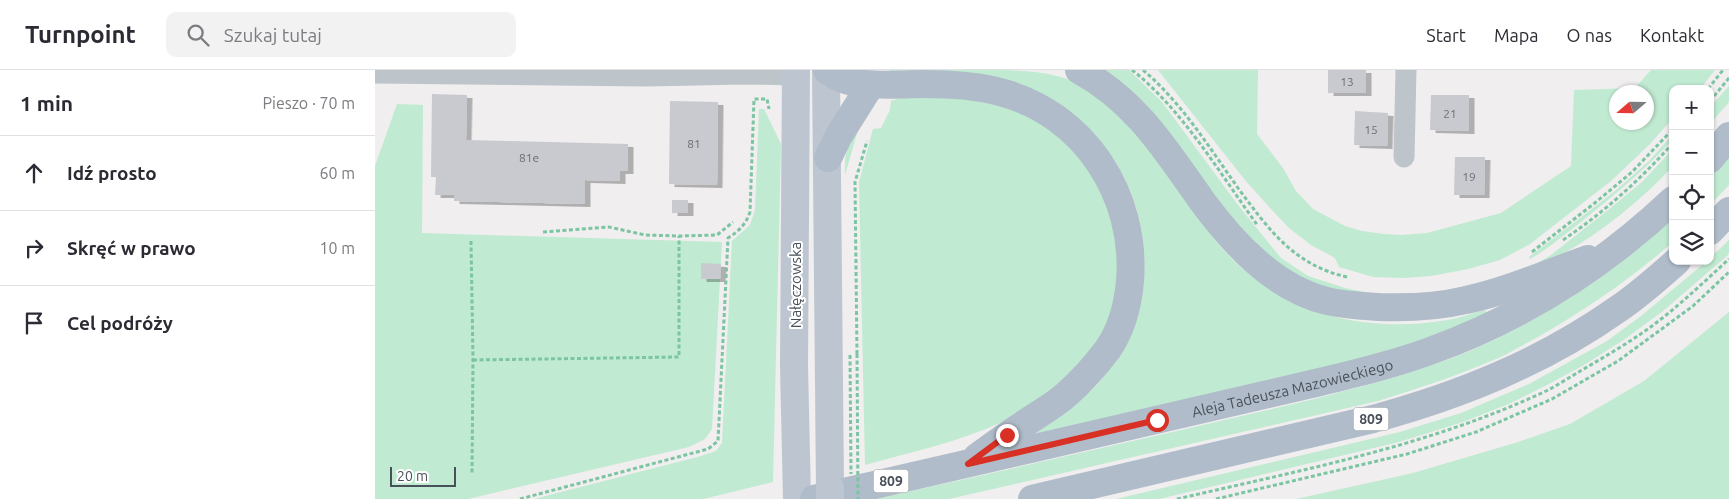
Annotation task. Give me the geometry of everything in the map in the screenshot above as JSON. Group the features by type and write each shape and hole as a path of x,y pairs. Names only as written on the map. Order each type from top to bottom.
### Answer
{"main road":[{"path":"827,70 828,158 840,357 830,499"},
{"path":"796,72 827,70 840,78 870,86 923,84 981,87 1008,94 1037,106 1054,116 1088,147 1114,186 1126,220 1131,270 1123,317 1109,347 1067,395 968,464"},
{"path":"1079,70 1106,86 1142,119 1240,248 1279,279 1315,297 1342,303 1372,306 1427,307 1467,300 1615,250"},
{"name":"Nałęczowska","path":"796,72 794,366 797,499"},
{"path":"828,158 870,86"},
{"path":"1714,155 1729,136"},
{"name":"Aleja Tadeusza Mazowieckiego","path":"814,499 1336,378 1429,352 1519,313 1571,282 1615,250 1669,203"},
{"path":"1714,227 1729,211"},
{"name":"809","path":"1032,499 1373,419 1471,388 1528,362 1586,330 1620,308 1672,265"}],"street":[{"path":"1404,157 1406,70"},
{"path":"375,72 647,76 796,72"}],"path":[{"path":"1132,70 1166,101 1261,231"},
{"path":"1143,70 1171,96 1264,224 1283,244 1312,265 1352,279"},
{"path":"1711,85 1723,70"},
{"path":"1714,97 1729,78"},
{"path":"520,499 708,449 717,441 729,238 739,231 750,212 754,99 767,99"},
{"path":"1527,254 1632,172 1672,130"},
{"path":"858,499 855,182 867,138"},
{"path":"1562,241 1611,204 1669,147"},
{"path":"543,232 609,227 645,234 679,236 717,235 733,222"},
{"path":"473,360 679,357 679,236"},
{"path":"471,241 472,473"},
{"path":"1216,499 1407,454 1476,432 1552,399 1617,361 1693,306 1729,272"},
{"path":"840,357 851,480"}],"green space":[{"path":"890,70 1025,71 1057,76 1084,88 1119,115 1133,129 1207,229 1234,261 1257,280 1281,296 1307,308 1361,322 1390,324 1448,320 1485,310 1487,313 1437,335 1365,358 1035,434 1034,432 1083,398 1103,378 1116,357 1138,305 1142,292 1145,259 1141,225 1131,192 1113,158 1087,128 890,72"},
{"path":"1105,70 1129,70 1162,102 1238,205 1281,258 1308,276 1345,288 1375,294 1425,295 1497,279 1534,265 1551,255 1642,182 1669,153 1669,170 1639,199 1603,228 1563,253 1521,274 1413,300 1318,287 1282,269 1234,223 1155,115 1124,84"},
{"path":"1158,70 1258,70 1257,134 1283,168 1296,191 1313,209 1345,226 1362,231 1401,235 1427,233 1501,213 1571,166 1574,90 1609,89 1609,130 1654,130 1654,85 1638,85 1651,70 1715,70 1703,85 1669,85 1669,123 1650,144 1611,181 1530,244 1500,260 1468,269 1431,276 1403,278 1373,277 1339,267 1335,258 1311,245 1289,228 1245,180"},
{"path":"1729,86 1729,102 1714,119 1714,103"},
{"path":"904,97 978,101 1007,108 1048,129 1073,150 1092,176 1107,204 1115,235 1118,266 1115,298 1104,329 1095,346 1070,375 1045,397 1006,420 986,429 935,446 865,465 859,182 873,129 881,128 890,110 891,101"},
{"path":"397,104 423,105 422,233 722,242 712,429 705,439 689,447 468,499 375,499 375,166"},
{"path":"759,109 764,109 781,144 773,482 703,499 534,499 701,456 716,451 722,443 732,241 750,225 755,210"},
{"path":"858,130 845,175 847,151 850,141"},
{"path":"1669,138 1669,143 1629,182 1562,237 1530,259 1529,257 1615,191 1649,161"},
{"path":"1729,156 1729,185 1714,201 1714,175 1714,173"},
{"path":"1669,221 1669,245 1607,293 1554,327 1503,356 1441,380 1378,401 949,499 875,499 1286,406 1382,381 1444,361 1505,335 1536,318 1595,281 1649,239"},
{"path":"1729,240 1729,253 1727,256 1663,311 1625,339 1584,365 1511,403 1463,422 1399,442 1159,499 1116,499 1400,432 1461,413 1529,384 1607,341 1641,316 1702,265 1714,265 1714,254"},
{"path":"1729,312 1729,499 1296,499 1413,473 1515,443 1570,424 1644,381"}],"building":[{"path":"1328,70 1366,70 1366,93 1328,93"},
{"path":"432,94 467,95 466,140 628,144 628,171 620,171 620,181 585,180 585,204 454,201 454,195 435,195 436,177 431,177"},
{"path":"1431,95 1469,95 1469,131 1430,130"},
{"path":"670,101 718,102 717,185 669,184"},
{"path":"1355,111 1388,113 1387,146 1354,145"},
{"path":"1455,157 1485,157 1484,195 1454,195"},
{"path":"672,200 688,200 688,213 672,213"},
{"path":"701,263 721,264 720,279 701,279"}],"route":[{"path":"1007,435 968,464 1157,420"}]}
